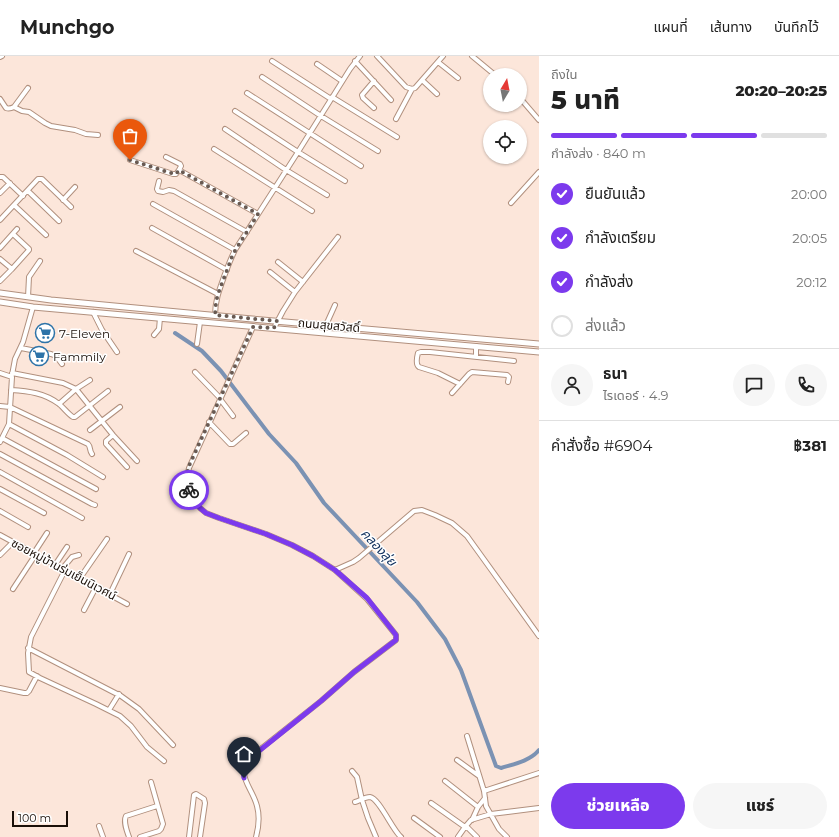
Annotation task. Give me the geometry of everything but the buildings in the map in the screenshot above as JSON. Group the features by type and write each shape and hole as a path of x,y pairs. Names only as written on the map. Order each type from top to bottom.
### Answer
{"main road":[{"name":"ถนนสุขสวัสดิ์","path":"0,293 60,301 539,344"},
{"name":"ถนนสุขสวัสดิ์","path":"0,302 33,307 539,352"}],"street":[{"path":"215,315 218,294 235,250 310,134 331,98 355,61 360,56"},
{"path":"377,56 406,88 412,89"},
{"path":"396,119 412,89 415,88 443,56"},
{"path":"472,56 487,68"},
{"path":"272,61 397,137"},
{"path":"355,61 391,100"},
{"path":"438,62 458,78"},
{"path":"317,64 342,81"},
{"path":"262,77 378,151"},
{"path":"422,80 437,94"},
{"path":"374,81 362,96 374,108"},
{"path":"0,99 6,108 10,109 14,107 28,88"},
{"path":"247,93 361,166"},
{"path":"527,106 539,120"},
{"path":"14,107 29,112 48,125 75,130 86,134 98,135"},
{"path":"235,111 345,181"},
{"path":"225,129 286,170 327,195"},
{"path":"214,149 312,211"},
{"path":"130,160 176,174 181,166 180,164 166,157"},
{"path":"179,170 258,214"},
{"path":"511,203 539,172"},
{"path":"0,177 3,177 23,196"},
{"path":"0,220 38,179 42,179 70,207"},
{"path":"159,181 158,191 174,191 247,232"},
{"path":"0,193 10,183"},
{"path":"63,200 75,187"},
{"path":"28,190 59,221"},
{"path":"153,204 235,250"},
{"path":"14,205 46,235"},
{"path":"152,228 227,270"},
{"path":"0,248 17,229"},
{"path":"0,281 29,250 13,234"},
{"path":"274,328 295,292 338,237"},
{"path":"136,251 218,294"},
{"path":"0,259 12,269"},
{"path":"28,297 29,277 40,261"},
{"path":"278,262 303,282"},
{"path":"270,272 295,292"},
{"path":"326,325 335,305"},
{"path":"33,307 21,348 15,360 12,375 9,424 1,440 96,489"},
{"path":"93,312 102,330 117,352"},
{"path":"154,335 159,329 160,318"},
{"path":"197,344 200,322"},
{"path":"253,327 188,468 188,488 194,500 206,513 266,534 292,545 335,570 367,598 396,635 396,640 354,672 246,762 244,767 244,778 254,795 258,808 259,826 256,837"},
{"path":"430,352 431,342"},
{"path":"453,355 454,344"},
{"path":"476,346 476,357"},
{"path":"21,348 51,354 56,356 62,364"},
{"path":"460,384 438,373 417,366 418,353 430,352 514,361"},
{"path":"195,372 220,399 233,416"},
{"path":"452,393 472,372 507,375 509,377 508,382"},
{"path":"0,373 63,383 76,389 113,435 137,461"},
{"path":"59,404 76,389 90,380"},
{"path":"11,390 35,393 44,396 59,404 74,417 108,391"},
{"path":"0,406 10,406 88,444 92,454"},
{"path":"90,430 120,407"},
{"path":"209,422 232,445 246,433"},
{"path":"9,424 67,455 103,477"},
{"path":"113,435 106,441 106,444 127,467"},
{"path":"0,454 95,505"},
{"path":"0,472 82,518"},
{"path":"0,489 44,513"},
{"path":"335,570 359,558 414,511 422,510 435,514 452,524 467,536 539,636"},
{"path":"0,511 28,527"},
{"path":"13,589 47,533"},
{"name":"ซอยหมู่บ้านร่มเย็นนิเวศน์","path":"0,535 128,604"},
{"path":"80,578 107,539"},
{"path":"0,555 13,542"},
{"path":"55,565 67,547"},
{"path":"110,594 129,554"},
{"path":"79,555 72,556 64,569 33,631 28,648 29,671 30,673 109,710 125,720 147,747 164,761"},
{"path":"84,610 96,587"},
{"path":"28,648 119,694 139,709 173,745"},
{"path":"0,688 27,693 37,676"},
{"path":"109,710 119,694"},
{"path":"467,736 484,791 486,806 499,828 507,837"},
{"path":"457,760 479,776"},
{"path":"352,771 357,777 362,800 376,837"},
{"path":"484,791 539,773"},
{"path":"445,781 478,807"},
{"path":"140,837 159,831 163,824 151,782"},
{"path":"189,837 194,795 196,794 204,799 205,803 200,837"},
{"path":"355,802 370,797 373,799 388,817 401,837"},
{"path":"458,837 485,798"},
{"path":"431,804 477,837"},
{"path":"129,837 124,819 126,816 157,806"},
{"path":"471,820 491,814 539,808"},
{"path":"414,818 440,837"},
{"path":"99,826 103,837"}],"waterway":[{"name":"คลองลุ่ย","path":"175,333 202,351 221,371 269,434 296,463 324,503 417,602 445,639 461,670 496,766 501,768 522,762 539,750"}],"way so far":[{"path":"130,160 174,174 176,174 179,170 258,214 233,254 218,294 215,315 277,321 274,328 253,327 188,468 187,477 189,490"}],"place":[{"name":"7-Eleven","path":"45,333"},
{"name":"Fammily","path":"39,356"}],"route":[{"path":"189,490 194,500 206,513 266,534 292,545 335,570 367,598 396,635 396,640 354,672 321,701 253,755 246,762 244,767 244,778"}]}
